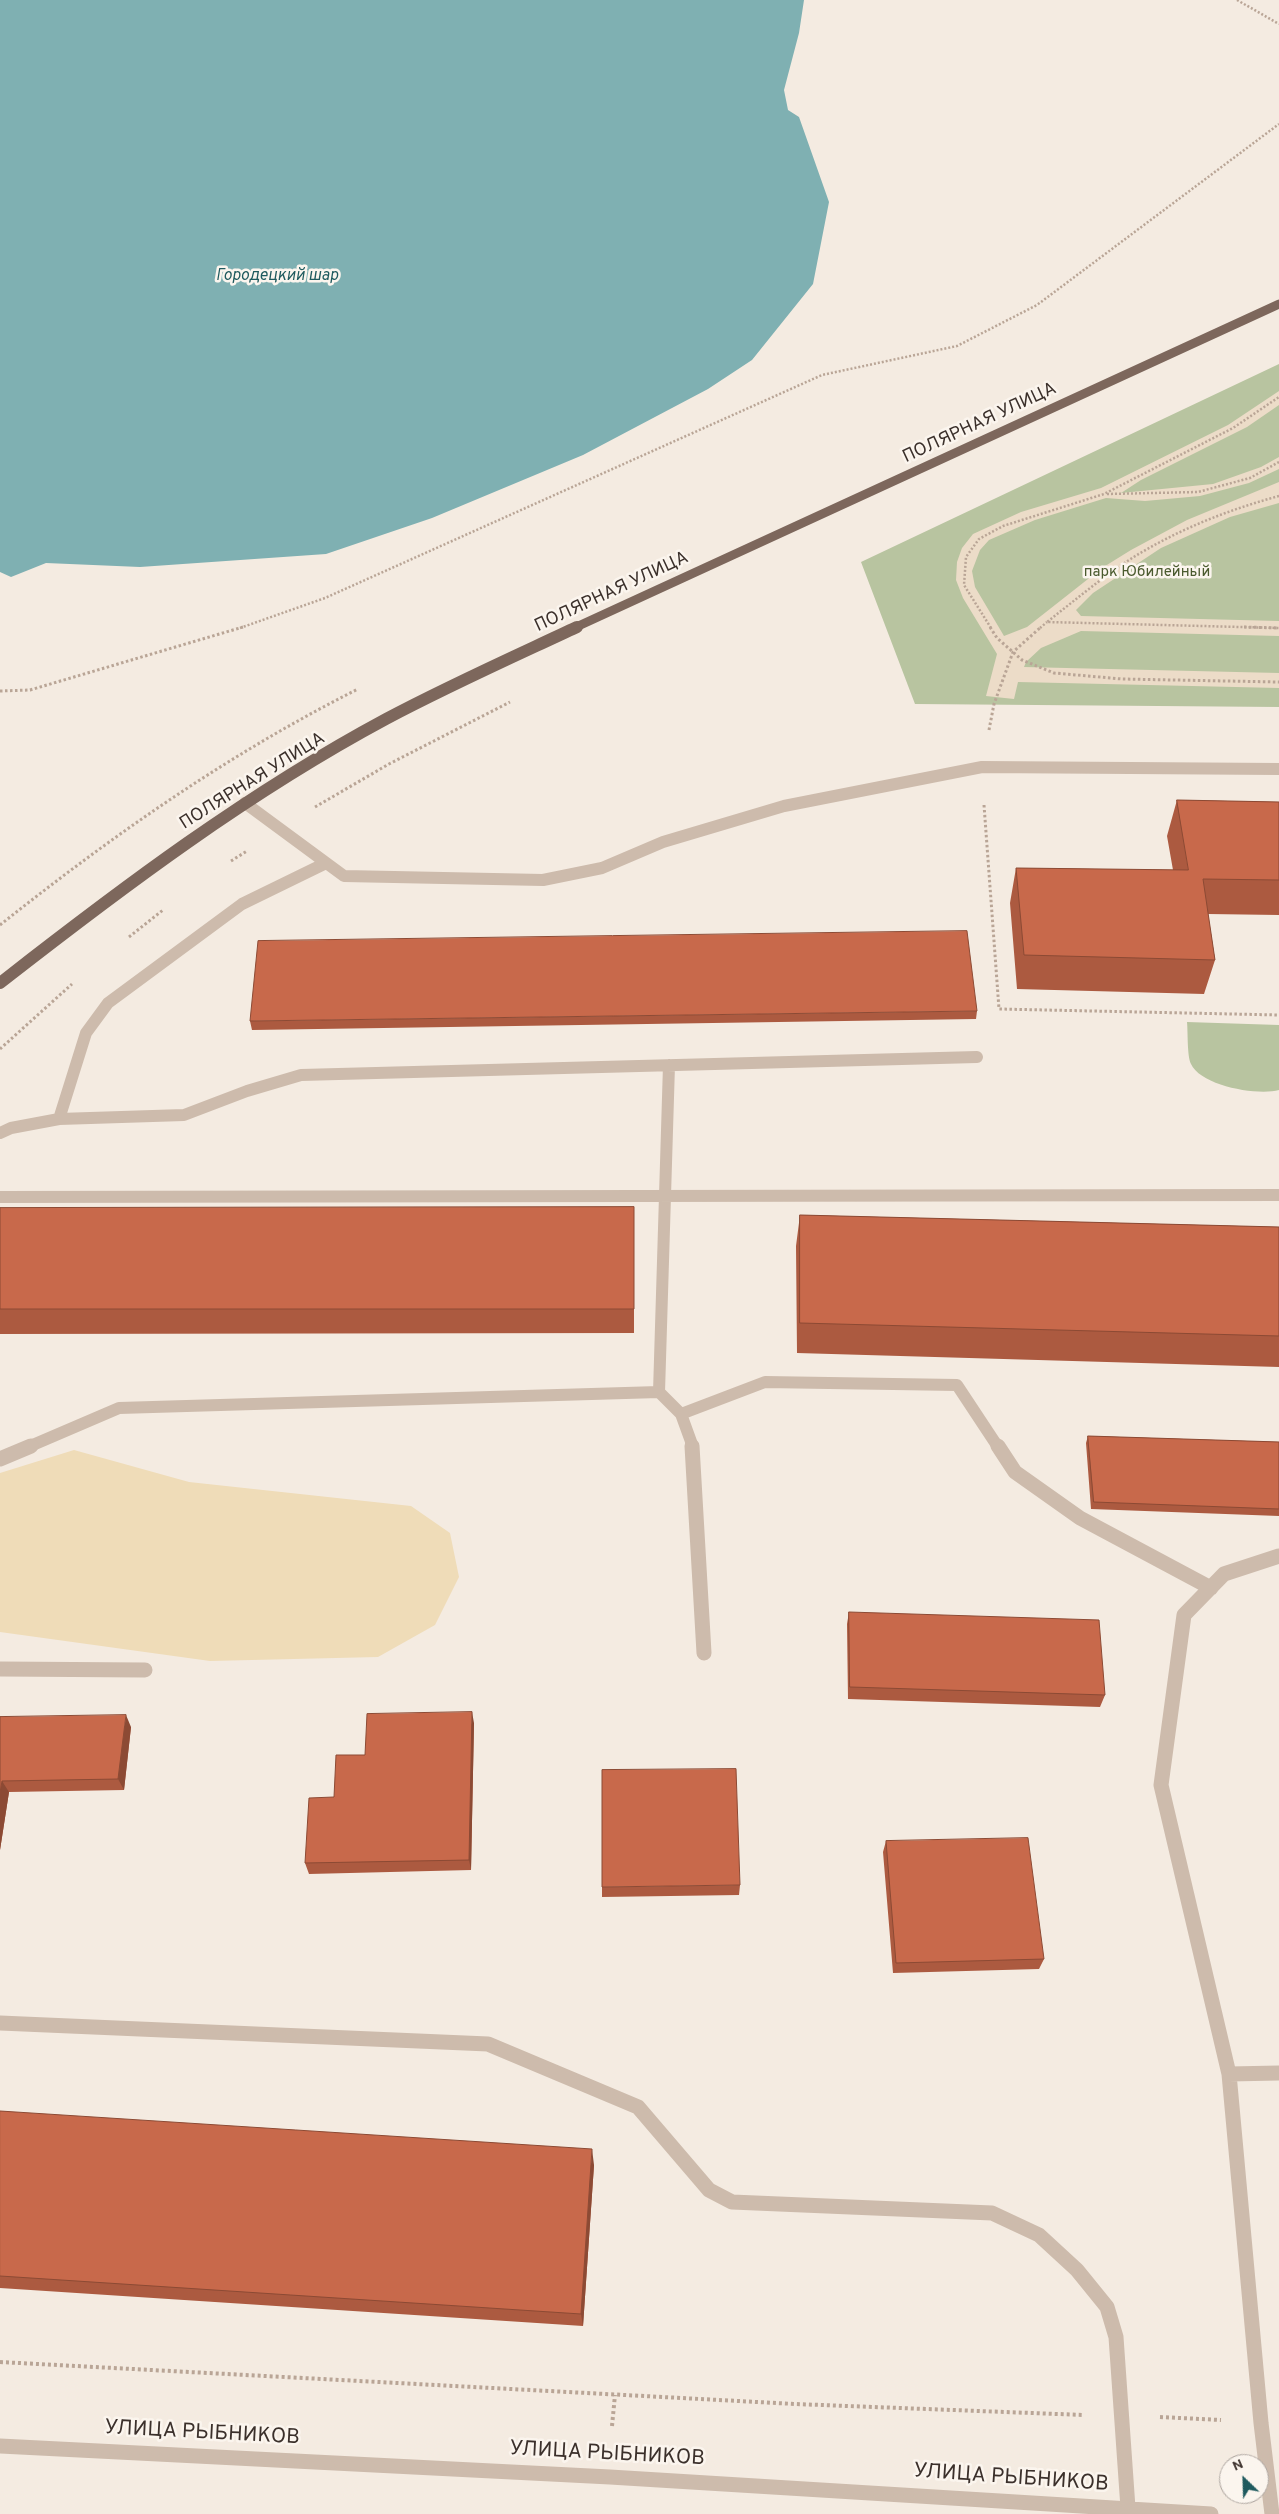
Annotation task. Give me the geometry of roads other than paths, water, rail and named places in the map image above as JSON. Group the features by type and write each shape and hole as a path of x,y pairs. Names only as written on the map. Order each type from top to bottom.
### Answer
{"main road":[{"name":"ПОЛЯРНАЯ УЛИЦА","path":"0,983 115,893 245,802 386,719 523,652 1279,304"}],"street":[{"path":"245,802 344,876 543,880 602,868 663,842 784,806 982,767 1279,769"},
{"path":"59,1119 86,1033 108,1003 242,904 326,863"},
{"path":"0,1133 11,1128 59,1119 184,1115 247,1091 301,1075 977,1057"},
{"path":"659,1392 669,1065"},
{"path":"0,1197 1279,1195"},
{"path":"681,1414 765,1382 957,1385 1015,1472 1080,1518 1211,1588"},
{"path":"0,1459 119,1408 659,1392 681,1414 694,1451 704,1653"},
{"path":"1272,2514 1261,2423 1229,2074 1162,1785 1184,1615 1224,1574 1279,1556"},
{"path":"0,1669 145,1670"},
{"path":"0,2023 488,2044 638,2107 709,2190 732,2202 992,2213 1039,2235 1077,2270 1107,2307 1116,2337 1128,2508"},
{"path":"1229,2074 1279,2073"},
{"name":"УЛИЦА РЫБНИКОВ","path":"0,2446 620,2477 1211,2514"}],"water":[{"name":"Городецкий шар","path":"0,0 804,0 799,33 784,90 788,110 799,117 829,202 813,284 752,360 708,389 583,455 432,518 326,554 140,567 46,563 11,577 0,572"}],"park label":[{"name":"парк Юбилейный","path":"1147,573"}]}
